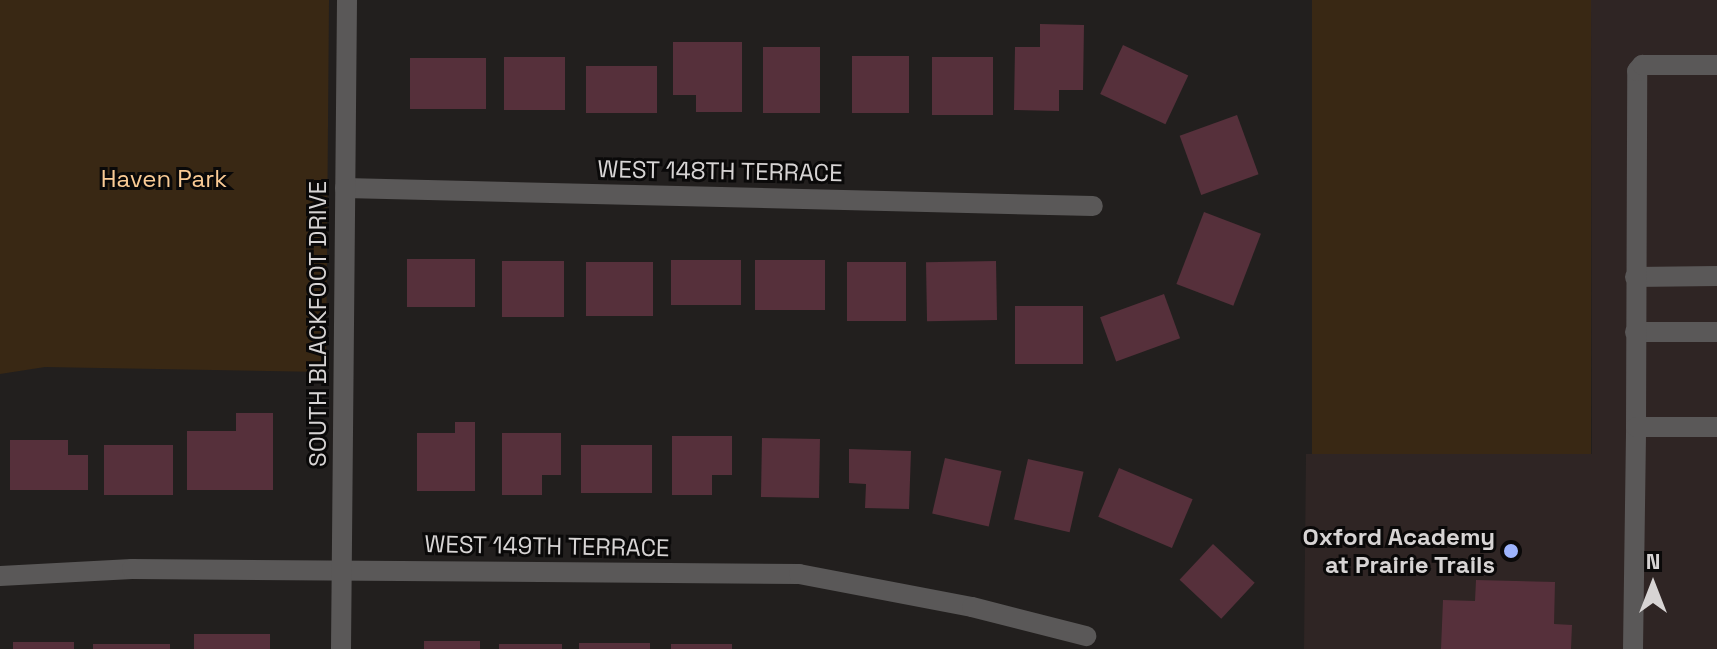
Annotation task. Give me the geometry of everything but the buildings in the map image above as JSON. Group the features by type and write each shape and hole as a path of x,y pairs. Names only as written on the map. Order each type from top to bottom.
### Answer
{"street":[{"name":"SOUTH BLACKFOOT DRIVE","path":"341,649 347,0"},
{"path":"1633,649 1637,71 1642,65 1717,65"},
{"name":"WEST 148TH TERRACE","path":"345,188 1093,206"},
{"path":"1635,277 1717,276"},
{"path":"1635,332 1717,332"},
{"path":"1636,427 1717,427"},
{"name":"WEST 149TH TERRACE","path":"0,576 132,569 799,574 972,607 1086,636"}],"shaded area":[{"path":"1591,0 1717,0 1717,649 1304,649 1306,454 1592,454"}],"green space":[{"name":"Haven Park","path":"0,0 329,0 326,372 45,367 0,374"},
{"path":"1312,0 1591,0 1591,454 1312,454"}],"place":[{"name":"Oxford Academy at Prairie Trails","path":"1511,551"}]}
